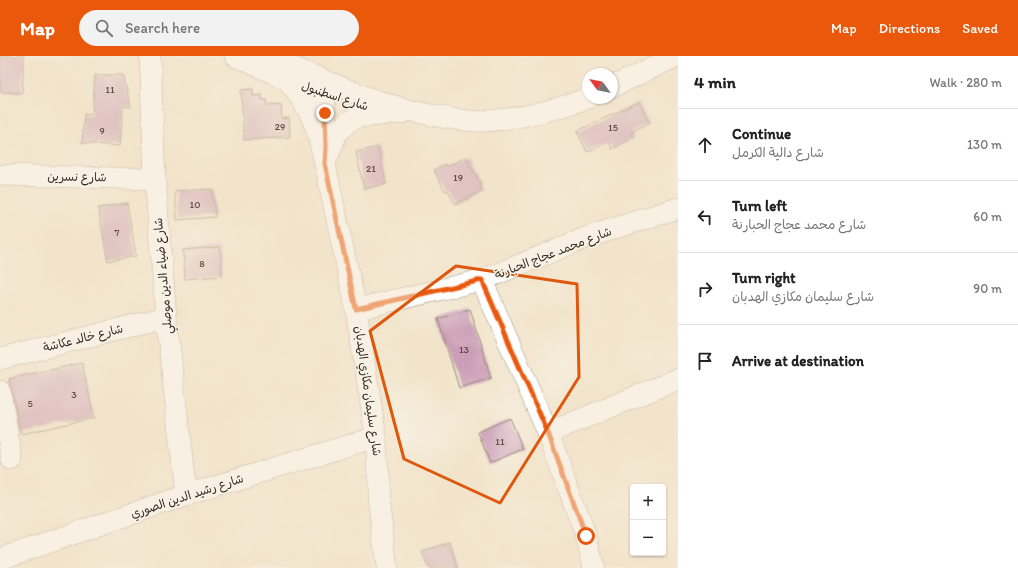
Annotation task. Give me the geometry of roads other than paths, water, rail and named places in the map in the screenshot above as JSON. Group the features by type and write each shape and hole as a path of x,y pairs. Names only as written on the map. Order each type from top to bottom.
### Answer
{"street":[{"name":"شارع ضياء الدين موصلي","path":"150,56 155,179 166,317 186,495"},
{"name":"شارع اسطنبول","path":"235,56 323,94 358,105 376,109 415,112"},
{"name":"شارع اسطنبول","path":"267,56 361,95 427,115 466,121 484,122 536,113 563,107 582,100"},
{"path":"618,84 677,56"},
{"name":"شارع سليمان مكازي الهدبان","path":"308,74 323,94 326,125 325,164"},
{"name":"شارع سليمان مكازي الهدبان","path":"287,79 309,112 316,130 325,164 356,309 376,437 378,498 387,568"},
{"path":"325,164 337,133 348,122 358,117 415,112"},
{"name":"شارع نسرين","path":"0,175 155,179"},
{"name":"شارع محمد عجاج الحبارنة","path":"356,309 482,280 588,237 678,208"},
{"path":"482,280 548,433 586,536 594,568"},
{"name":"شارع خالد عكاشة","path":"0,358 166,317"},
{"path":"548,433 678,379"},
{"path":"0,391 12,460"},
{"name":"شارع رشيد الدين الصوري","path":"0,559 186,495 376,437"},
{"name":"شارع سليمان مكازي الهدبان","path":"378,477 385,496 399,568"}]}
